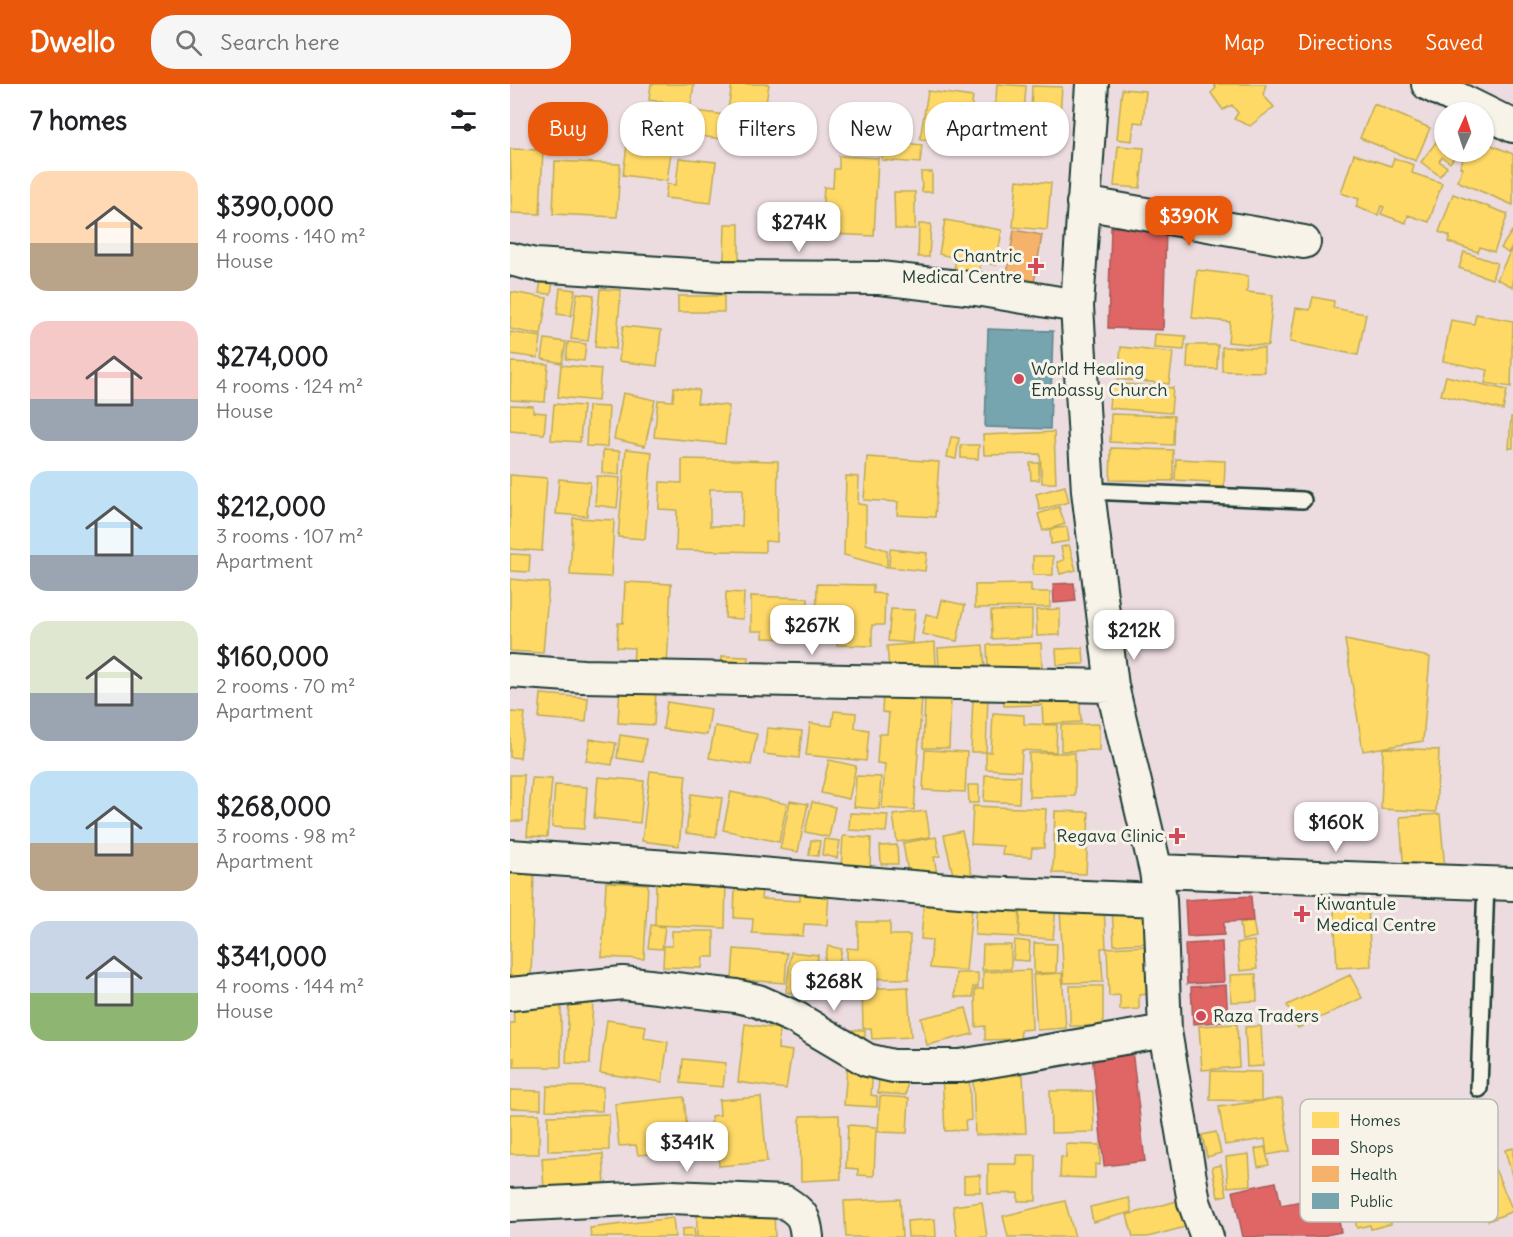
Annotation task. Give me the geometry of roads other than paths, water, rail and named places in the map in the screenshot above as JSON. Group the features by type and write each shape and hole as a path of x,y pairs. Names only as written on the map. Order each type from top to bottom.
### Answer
{"street":[{"path":"1092,84 1077,306 1088,491 1112,686 1158,885 1165,1031 1194,1202 1208,1237"},
{"path":"1428,84 1513,126"},
{"path":"1083,203 1304,242"},
{"path":"510,260 535,265 723,277 880,278 976,289 1077,306"},
{"path":"510,671 641,677 1112,686"},
{"path":"510,856 738,872 983,893 1158,885 1257,876 1500,883"},
{"path":"510,994 622,983 736,996 758,1001 796,1018 867,1060 893,1066 960,1066 1165,1031"},
{"path":"510,1205 672,1197 784,1202 798,1210 805,1221 807,1237"}],"lane":[{"path":"1088,491 1303,500"},
{"path":"1479,1089 1500,883"}],"place":[{"name":"Chantric Medical Centre","path":"1036,266"},
{"name":"World Healing Embassy Church","path":"1019,379"},
{"name":"Regava Clinic","path":"1177,836"},
{"name":"Kiwantule Medical Centre","path":"1302,914"},
{"name":"Raza Traders","path":"1201,1016"}]}
